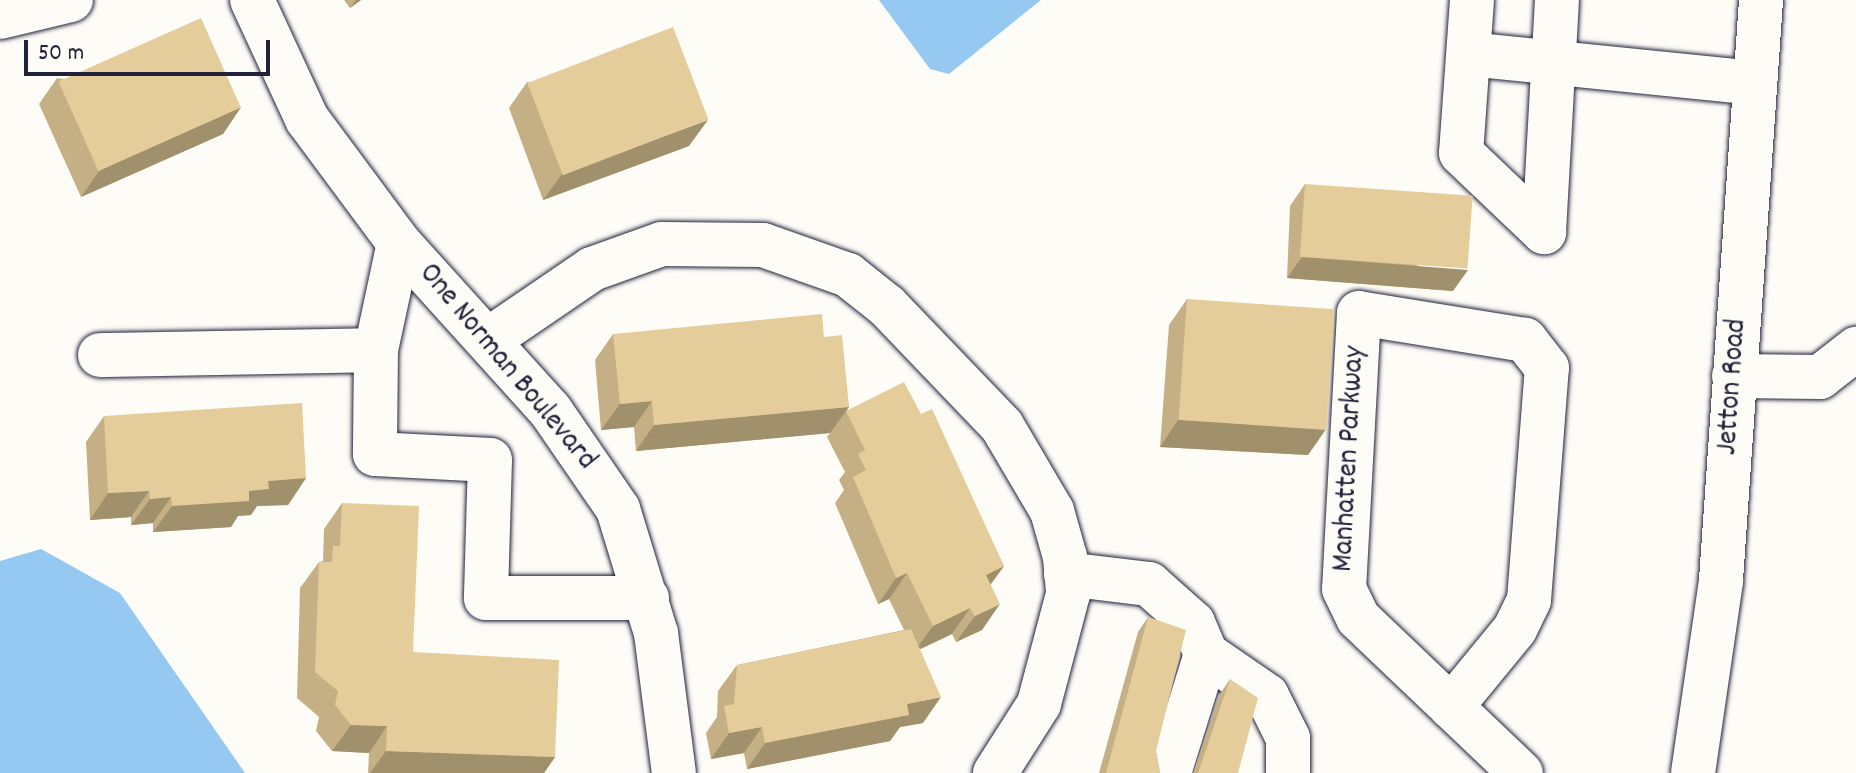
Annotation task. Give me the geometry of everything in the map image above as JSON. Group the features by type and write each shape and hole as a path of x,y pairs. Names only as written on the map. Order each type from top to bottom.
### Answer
{"street":[{"path":"0,17 71,0"},
{"name":"One Norman Boulevard","path":"252,0 307,119 399,243 488,340 589,461 618,509 647,598 674,773"},
{"path":"1472,0 1461,153 1544,232 1557,0"},
{"name":"Jetton Road","path":"1693,773 1721,580 1761,0"},
{"path":"1469,54 1755,83"},
{"path":"399,243 376,350 375,454 490,460 486,598 647,598"},
{"path":"488,340 592,269 662,244 763,245 848,275 929,343 1002,426 1052,511 1066,574 1059,643 1039,704 995,773"},
{"name":"Manhatten Parkway","path":"1451,707 1515,629 1529,600 1544,357 1536,345 1512,336 1359,313 1344,589 1358,618 1451,707 1521,773"},
{"path":"1734,376 1820,377 1856,349"},
{"path":"100,355 376,350"},
{"path":"1066,574 1149,584 1193,623 1206,654 1267,696 1288,738 1288,773"},
{"path":"1169,773 1206,654"}],"water":[{"path":"879,0 1041,0 949,74 930,69"},
{"path":"41,549 120,593 245,773 0,773 0,561"}],"building":[{"path":"201,18 241,108 98,171 58,81"},
{"path":"673,27 708,119 563,175 527,83"},
{"path":"1305,184 1473,196 1467,269 1300,257"},
{"path":"1187,299 1335,309 1326,430 1179,420"},
{"path":"822,314 824,337 842,335 849,407 654,425 652,401 620,404 613,334"},
{"path":"904,382 921,414 932,409 1004,566 986,575 1000,604 975,616 970,608 933,626 907,573 896,578 853,477 866,470 858,454 865,450 846,411"},
{"path":"302,403 306,478 268,481 269,489 249,491 249,501 172,506 171,497 150,499 149,491 108,493 104,416"},
{"path":"342,503 419,506 413,652 559,660 555,757 386,751 387,726 351,725 335,705 338,691 315,672 319,562 332,562 333,546 340,546"},
{"path":"1148,617 1186,630 1156,751 1160,773 1106,773"},
{"path":"911,629 941,697 907,704 909,715 765,743 762,727 729,733 724,706 734,704 737,665"},
{"path":"1230,679 1258,698 1238,773 1198,773"}]}
